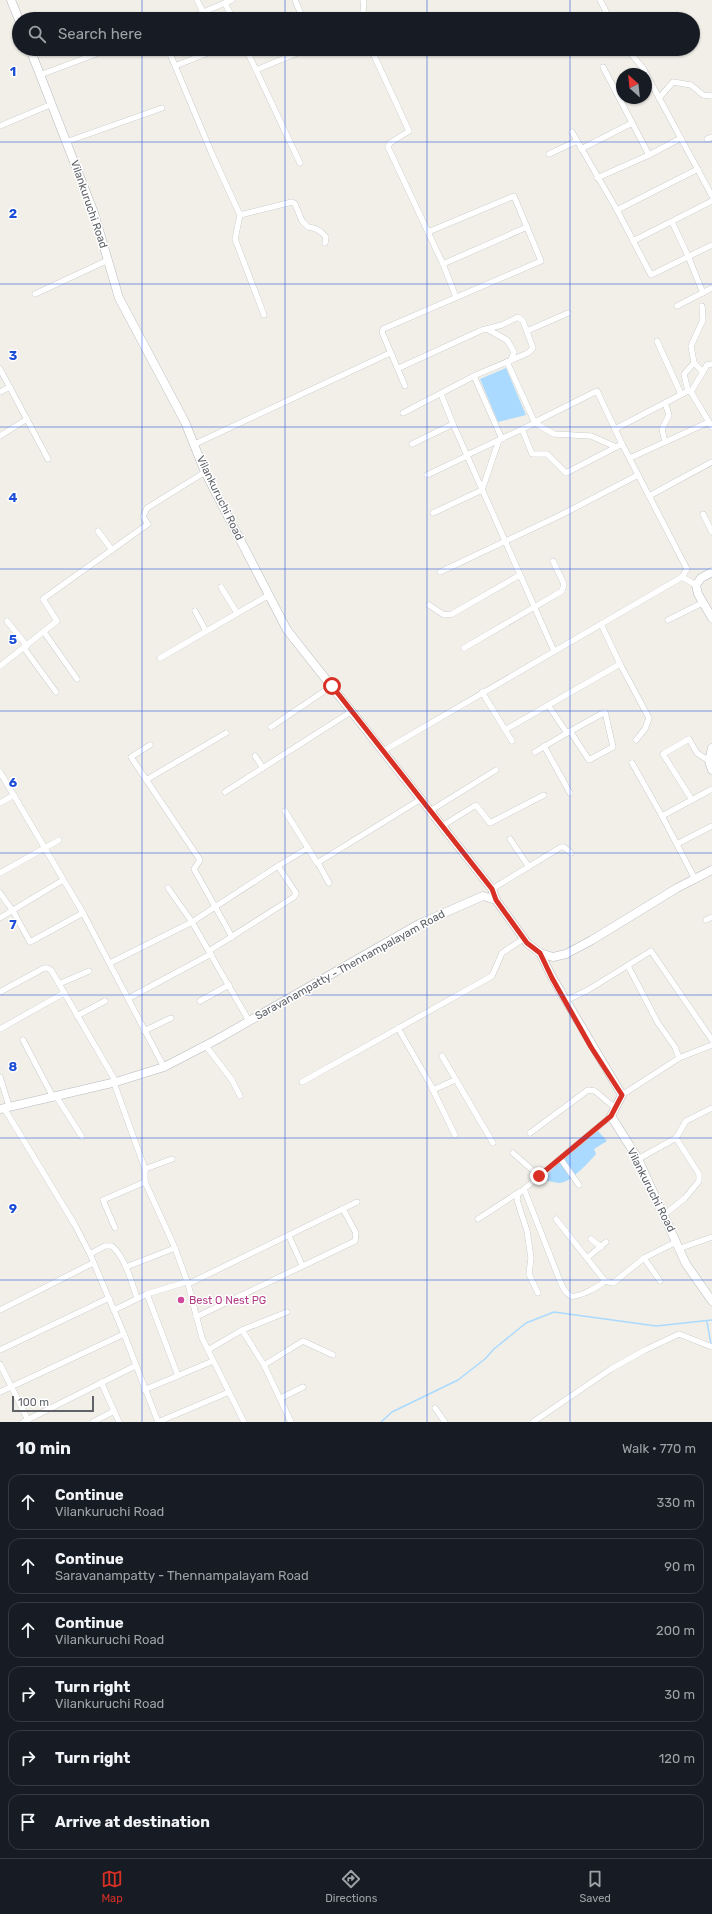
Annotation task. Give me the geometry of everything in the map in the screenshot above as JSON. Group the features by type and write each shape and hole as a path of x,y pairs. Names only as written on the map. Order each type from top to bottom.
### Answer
{"main road":[{"path":"11,0 16,12"},
{"name":"Vilankuruchi Road","path":"33,56 94,213 119,298 195,444 205,472 287,630 492,889 496,900"},
{"path":"712,572 701,578 696,584 702,603 712,618"},
{"path":"712,748 709,761 712,770"},
{"path":"496,900 523,939 540,953 553,957 566,954 712,870"},
{"name":"Saravanampatty - Thennampalayam Road","path":"4,1108 115,1083 164,1067 206,1046 426,921 483,896 496,900"},
{"path":"540,953 565,1001 622,1095 613,1112"},
{"name":"Vilankuruchi Road","path":"613,1112 638,1159 686,1264 712,1301"}],"street":[{"path":"197,0 203,12 232,0"},
{"path":"295,0 300,12"},
{"path":"363,0 363,12"},
{"path":"600,0 606,12"},
{"path":"225,3 230,12"},
{"path":"40,75 90,56"},
{"path":"171,56 240,216 235,239 264,315"},
{"path":"175,66 200,56"},
{"path":"249,56 300,163"},
{"path":"256,70 290,56"},
{"path":"374,56 409,131 390,143 388,147 443,264 456,298"},
{"path":"633,56 643,68 712,196"},
{"path":"603,67 648,155"},
{"path":"659,98 673,82 691,85 703,95 712,96"},
{"path":"0,126 52,104"},
{"path":"66,142 162,108"},
{"path":"581,149 632,123"},
{"path":"572,132 617,210 651,274 712,245"},
{"path":"598,178 681,138"},
{"path":"550,154 577,141"},
{"path":"617,210 698,169"},
{"path":"405,386 390,353 382,332 383,329 541,261 514,196 428,232"},
{"path":"634,241 712,201"},
{"path":"240,216 292,202 296,204 302,221 308,227 316,228 326,236 325,242"},
{"path":"672,222 703,293"},
{"path":"443,264 527,227"},
{"path":"35,294 108,260"},
{"path":"677,306 712,288"},
{"path":"702,306 703,320 691,346 694,363 703,372"},
{"path":"527,331 568,313"},
{"path":"398,368 486,329 518,317 523,321 533,348 531,351 474,376 403,413"},
{"path":"486,329 507,340 514,352 509,361"},
{"path":"657,341 681,394"},
{"path":"195,444 390,353"},
{"path":"509,361 535,423 554,434 591,436 616,447"},
{"path":"630,458 665,442 711,424 690,392 684,374 694,363"},
{"path":"615,428 681,394 690,392 707,365 712,364"},
{"path":"0,369 48,459"},
{"path":"433,513 482,490 500,439 474,376"},
{"path":"0,392 10,387"},
{"path":"383,751 682,577 687,569 622,444 597,391 535,423 427,475"},
{"path":"442,394 453,424 554,651"},
{"path":"665,403 669,416 662,429 665,442"},
{"path":"0,436 27,419"},
{"path":"412,444 453,424"},
{"path":"522,429 532,454 547,454 566,472 622,444"},
{"path":"649,496 712,462"},
{"path":"0,666 57,621 44,598 148,524 143,517 147,508 205,472"},
{"path":"440,572 561,515 638,474"},
{"path":"703,514 712,532"},
{"path":"98,531 112,550"},
{"path":"464,648 564,589 564,584 553,560"},
{"path":"429,605 444,615 452,614 520,575"},
{"path":"682,577 696,584"},
{"path":"221,587 237,613"},
{"path":"160,658 269,595"},
{"path":"668,620 702,603"},
{"path":"195,611 206,631"},
{"path":"7,621 56,692"},
{"path":"601,624 648,718 645,729 636,740"},
{"path":"44,632 77,679"},
{"path":"505,730 620,664"},
{"path":"272,727 332,686"},
{"path":"482,692 512,741"},
{"path":"535,752 568,732 605,712 613,747 589,760 568,732 548,705"},
{"path":"225,792 352,711"},
{"path":"146,780 226,733"},
{"path":"692,800 663,754 689,739 697,753 709,761"},
{"path":"150,745 131,757 200,860 194,869 232,937"},
{"path":"544,746 570,793"},
{"path":"256,756 263,768"},
{"path":"632,763 695,879"},
{"path":"430,811 496,770"},
{"path":"0,772 83,913 164,1067"},
{"path":"662,816 712,789"},
{"path":"0,803 14,795"},
{"path":"442,826 476,805 490,823 544,795"},
{"path":"318,863 421,799"},
{"path":"285,811 329,883"},
{"path":"677,844 712,826"},
{"path":"510,839 529,867"},
{"path":"0,873 59,840"},
{"path":"492,889 561,847 564,847 571,853"},
{"path":"110,963 192,922 308,848"},
{"path":"128,998 210,953 294,897 296,894 278,866"},
{"path":"0,918 63,880"},
{"path":"168,888 192,922 249,1021"},
{"path":"0,893 13,911 30,942 83,913"},
{"path":"302,1082 492,976 502,953 523,939"},
{"path":"565,1001 588,990 651,951 712,1040"},
{"path":"628,966 658,1023 675,1047 679,1058"},
{"path":"0,992 44,968 51,970 64,992 115,1083 145,1169 145,1182 175,1248 187,1283 202,1338 244,1422"},
{"path":"59,984 89,971"},
{"path":"200,1001 229,986"},
{"path":"0,1029 64,992"},
{"path":"77,1016 105,1001"},
{"path":"144,1031 171,1018"},
{"path":"398,1028 433,1090 455,1135"},
{"path":"23,1040 55,1096 82,1137"},
{"path":"622,1095 679,1058 712,1045"},
{"path":"206,1046 232,1080 240,1096"},
{"path":"442,1056 492,1143"},
{"path":"0,1077 4,1108 75,1225 90,1254 124,1334 144,1390 158,1422 229,1392"},
{"path":"433,1090 455,1080"},
{"path":"478,1219 524,1188 613,1112 595,1091 588,1090 530,1133"},
{"path":"638,1159 676,1138 686,1121 712,1108"},
{"path":"664,1215 685,1198 699,1181 699,1174 676,1138"},
{"path":"513,1153 539,1176"},
{"path":"560,1158 579,1185"},
{"path":"145,1169 172,1159"},
{"path":"115,1228 103,1200 145,1182"},
{"path":"524,1188 560,1282 568,1294 573,1297 578,1296 605,1282 613,1283 644,1258 677,1246 712,1237"},
{"path":"524,1188 518,1194 517,1200 527,1231 531,1258 529,1274 538,1293"},
{"path":"114,1310 147,1294 187,1283 289,1236 357,1202"},
{"path":"196,1317 355,1240 356,1233 343,1209"},
{"path":"556,1219 605,1282"},
{"path":"289,1236 302,1266"},
{"path":"590,1239 601,1247"},
{"path":"587,1258 606,1242"},
{"path":"90,1254 105,1246 112,1246 117,1250 126,1267 137,1298"},
{"path":"126,1267 175,1248"},
{"path":"644,1258 660,1281"},
{"path":"0,1310 93,1263"},
{"path":"147,1294 178,1376"},
{"path":"0,1350 109,1298"},
{"path":"208,1350 242,1330 287,1312"},
{"path":"242,1330 264,1365 281,1398 291,1422"},
{"path":"0,1392 124,1334"},
{"path":"533,1422 611,1369 662,1341 679,1334 712,1347"},
{"path":"264,1365 303,1341 333,1355"},
{"path":"144,1390 213,1361"},
{"path":"0,1364 26,1421 135,1366"},
{"path":"101,1382 119,1422"},
{"path":"281,1398 303,1387"},
{"path":"435,1408 445,1422"},
{"path":"93,1422 114,1411"}],"water":[{"path":"506,368 526,415 498,422 480,379"},
{"path":"598,1131 607,1141 594,1149 596,1154 584,1166 564,1182 560,1183 547,1181 546,1176 556,1165"}],"waterway":[{"path":"381,1422 392,1412 458,1380 485,1359 494,1349 526,1323 554,1312 656,1326 712,1320"},
{"path":"707,1322 711,1344"}],"place":[{"name":"Best O Nest PG","path":"181,1300"}],"route":[{"path":"332,686 492,889 496,900 514,927 527,943 540,953 552,978 591,1047 610,1074 622,1095 611,1116 539,1176"}]}
